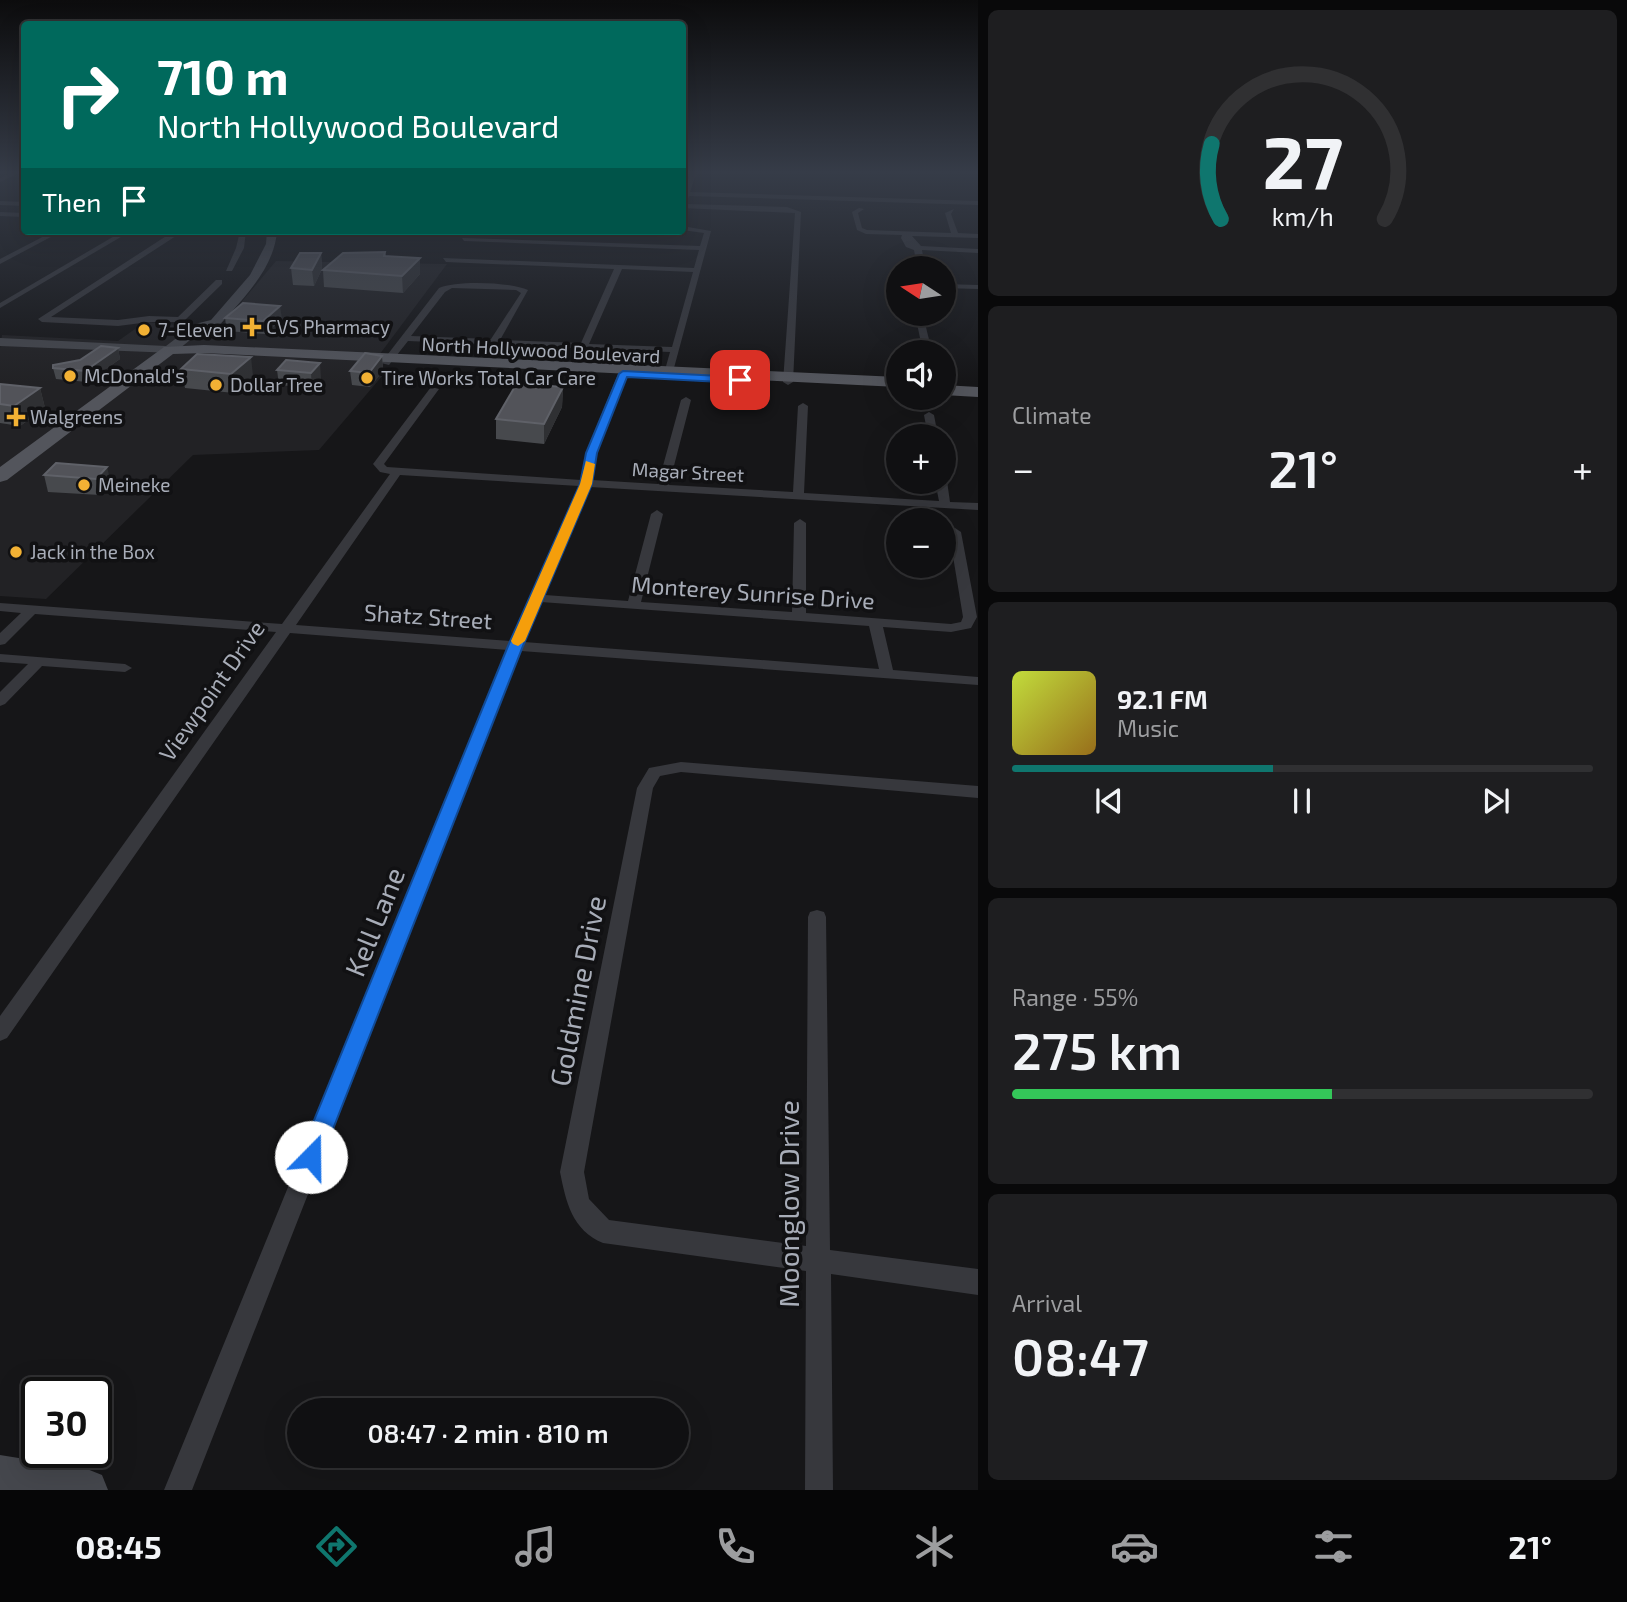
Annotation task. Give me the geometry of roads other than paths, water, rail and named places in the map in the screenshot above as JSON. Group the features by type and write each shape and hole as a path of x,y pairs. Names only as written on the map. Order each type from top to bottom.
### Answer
{"main road":[{"path":"0,492 8,478 71,437 200,327 213,323 255,276 271,244"},
{"name":"North Hollywood Boulevard","path":"0,342 176,350 197,354 388,360 788,380 886,387"},
{"path":"8,478 24,467 26,463 23,459 176,350"},
{"name":"North Hollywood Boulevard","path":"388,360 623,374 669,374"},
{"name":"North Hollywood Boulevard","path":"788,380 886,382"},
{"path":"956,385 978,386"},
{"path":"956,391 978,392"},
{"path":"71,437 70,433 94,413 94,406"},
{"path":"0,1476 87,1490"}],"street":[{"path":"0,262 35,244"},
{"path":"0,306 107,244"},
{"path":"159,244 41,319 118,323 149,319 180,320 219,282"},
{"path":"229,269 241,244"},
{"path":"460,244 446,260 698,271"},
{"path":"578,244 704,248"},
{"path":"669,374 705,244"},
{"path":"788,380 796,244"},
{"path":"908,244 916,248 978,251"},
{"path":"916,248 918,256"},
{"path":"584,346 619,267"},
{"path":"388,360 442,290 452,286 525,292 494,342"},
{"path":"956,286 978,287"},
{"path":"404,338 676,350"},
{"name":"Kell Lane","path":"177,1490 516,646 586,484 592,453 623,374"},
{"path":"397,472 384,470 378,464 434,389"},
{"path":"662,489 686,400"},
{"path":"798,496 803,406"},
{"path":"929,415 931,424"},
{"name":"Magar Street","path":"397,472 978,507"},
{"name":"Viewpoint Drive","path":"0,1032 397,472"},
{"path":"943,494 945,505"},
{"path":"634,605 657,514"},
{"path":"799,617 800,523"},
{"name":"Monterey Sunrise Drive","path":"537,598 951,628 966,625 970,617 956,538"},
{"name":"Shatz Street","path":"0,607 978,681"},
{"path":"0,641 32,609"},
{"path":"874,622 887,674"},
{"path":"0,658 125,668"},
{"path":"0,701 39,661"},
{"name":"Goldmine Drive","path":"820,1262 603,1231 578,1205 572,1172 645,788 655,772 681,767 978,792"},
{"name":"Moonglow Drive","path":"817,918 819,1490"},
{"path":"820,1262 978,1282"}],"place":[{"name":"CVS Pharmacy","path":"252,327"},
{"name":"7-Eleven","path":"144,330"},
{"name":"McDonald's","path":"70,376"},
{"name":"Tire Works Total Car Care","path":"367,378"},
{"name":"Dollar Tree","path":"216,385"},
{"name":"Walgreens","path":"16,417"},
{"name":"Meineke","path":"84,485"},
{"name":"Jack in the Box","path":"16,552"}]}
